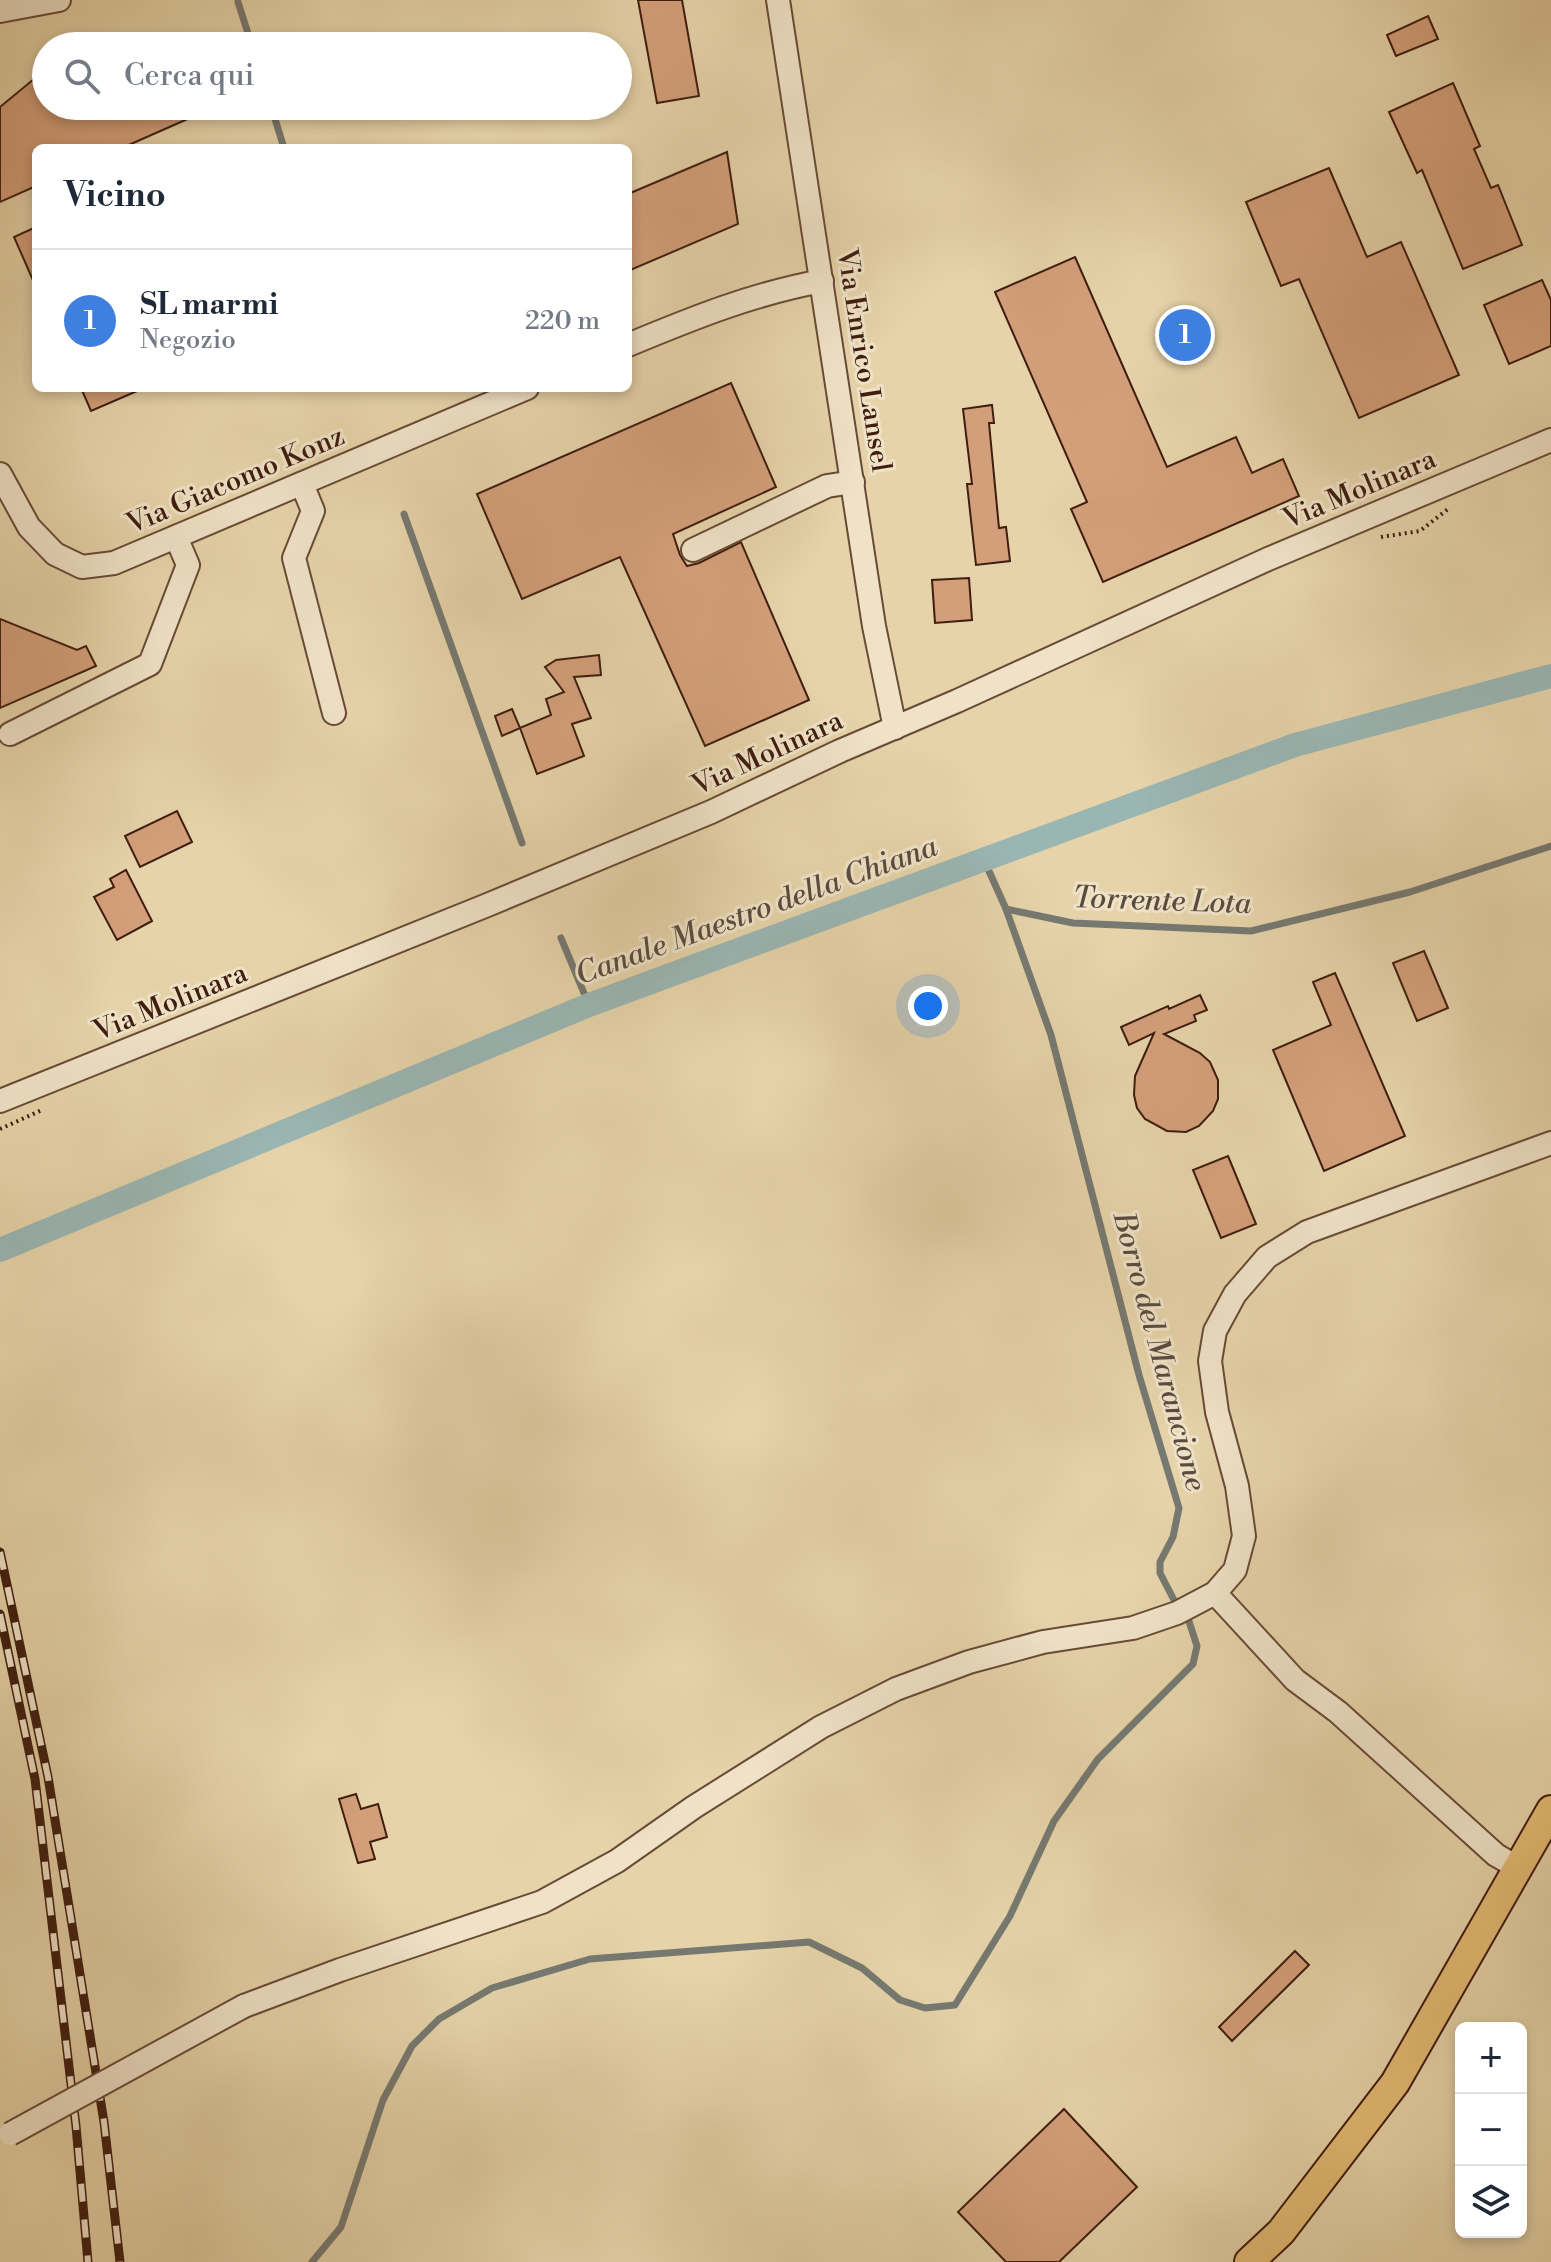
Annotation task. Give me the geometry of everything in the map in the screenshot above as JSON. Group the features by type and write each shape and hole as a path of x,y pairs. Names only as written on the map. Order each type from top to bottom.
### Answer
{"main road":[{"path":"1249,2262 1281,2232 1395,2083 1551,1810"}],"street":[{"path":"0,11 59,0"},
{"name":"Via Enrico Lansel","path":"778,0 874,626 895,728"},
{"path":"632,343 712,310 773,290 822,281"},
{"name":"Via Giacomo Konz","path":"0,474 29,527 55,554 82,567 114,563 518,392"},
{"name":"Via Molinara","path":"0,1101 711,812 1268,559 1551,440"},
{"path":"693,550 827,486 853,482"},
{"path":"302,484 313,511 294,558 334,713"},
{"path":"10,734 150,664 188,565 176,537"},
{"path":"5,2136 244,2006 542,1902 617,1861 694,1807 821,1727 896,1689 969,1662 1043,1642 1133,1628 1177,1613 1215,1593 1235,1570 1244,1536 1237,1486 1217,1412 1210,1361 1215,1331 1235,1294 1267,1257 1307,1232 1551,1143"},
{"path":"1215,1593 1295,1680 1338,1712 1496,1855 1517,1867"}],"building":[{"path":"638,0 682,0 699,96 657,103"},
{"path":"1428,16 1438,39 1396,56 1387,35"},
{"path":"32,81 32,120 185,120 131,144 32,144 32,188 0,202 0,107"},
{"path":"1453,83 1480,146 1474,149 1491,188 1498,185 1522,245 1463,269 1422,170 1417,173 1389,112"},
{"path":"727,152 738,224 632,269 632,192"},
{"path":"1329,168 1367,257 1401,242 1459,375 1359,418 1299,279 1281,286 1246,202"},
{"path":"32,229 32,278 14,237"},
{"path":"1075,257 1167,467 1236,437 1252,473 1283,459 1299,496 1103,582 1071,509 1087,502 995,292"},
{"path":"1542,280 1551,300 1551,346 1509,364 1484,305"},
{"path":"731,383 776,487 673,534 687,566 741,542 809,700 705,746 620,557 522,599 477,494"},
{"path":"83,392 135,392 91,411"},
{"path":"992,405 994,423 989,423 999,528 1006,527 1010,561 976,565 967,484 972,484 963,409"},
{"path":"969,578 972,620 935,623 932,580"},
{"path":"0,619 77,650 86,646 96,666 0,708"},
{"path":"599,655 601,675 574,677 591,718 572,724 584,756 537,774 520,728 551,715 546,699 564,692 545,667 556,660"},
{"path":"512,709 520,728 502,736 495,716"},
{"path":"177,811 192,842 140,867 125,836"},
{"path":"126,870 152,921 117,940 94,897 114,887 110,879"},
{"path":"1424,951 1448,1008 1417,1021 1393,963"},
{"path":"1335,973 1405,1136 1324,1171 1273,1050 1331,1025 1313,982"},
{"path":"1200,995 1207,1010 1194,1015 1196,1021 1164,1034 1200,1053 1210,1062 1218,1080 1218,1099 1213,1111 1199,1126 1186,1132 1167,1131 1145,1119 1137,1108 1134,1095 1135,1076 1154,1033 1129,1045 1121,1027"},
{"path":"1228,1156 1256,1224 1221,1238 1193,1170"},
{"path":"356,1794 361,1809 378,1804 387,1837 370,1842 375,1859 358,1863 339,1799"},
{"path":"1295,1951 1309,1965 1232,2041 1219,2027"},
{"path":"1064,2109 1137,2187 1059,2262 1006,2262 958,2212"}],"waterway":[{"path":"238,2 248,32"},
{"path":"275,120 283,144"},
{"path":"404,514 522,843"},
{"name":"Canale Maestro della Chiana","path":"0,1250 589,1005 1295,745 1551,676"},
{"name":"Torrente Lota","path":"984,860 1006,909 1073,923 1251,931 1410,892 1551,846"},
{"name":"Borro del Marancione","path":"312,2262 341,2227 383,2100 412,2046 439,2019 492,1988 590,1959 809,1942 862,1968 900,2000 925,2008 955,2005 1010,1916 1054,1821 1098,1759 1193,1664 1197,1646 1187,1615 1174,1600 1160,1573 1160,1562 1173,1537 1179,1508 1139,1375 1051,1035 1006,909"},
{"path":"561,938 589,1005"}],"railway":[{"path":"0,1552 48,1777 104,2122 120,2262"},
{"path":"0,1614 35,1779 76,2126 88,2262"}],"place":[{"name":"SL marmi","path":"1185,335"}]}
